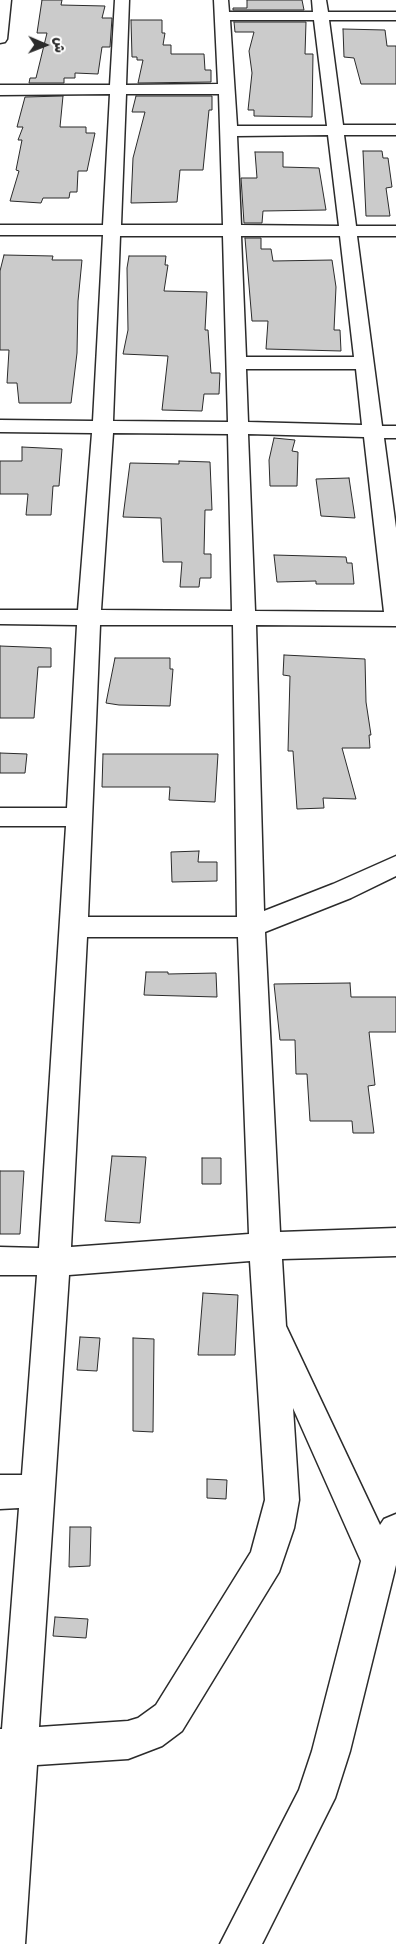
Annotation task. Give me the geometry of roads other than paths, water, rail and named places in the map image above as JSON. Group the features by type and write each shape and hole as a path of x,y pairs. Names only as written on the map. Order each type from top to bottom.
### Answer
{"street":[{"path":"0,39 4,0"},
{"path":"5,1944 10,1747 37,1491 54,1262 74,927 89,618 103,427 122,0"},
{"path":"10,1747 128,1740 148,1733 168,1718 266,1560 282,1500 265,1246 251,927 244,618 229,131 221,0"},
{"path":"222,16 320,8 396,16"},
{"path":"320,8 396,614"},
{"path":"0,90 226,89"},
{"path":"229,131 396,130"},
{"path":"0,230 396,231"},
{"path":"236,363 364,363"},
{"path":"0,426 237,428 396,432"},
{"path":"0,617 396,619"},
{"path":"0,817 78,817"},
{"path":"74,927 251,927 342,891 396,865"},
{"path":"0,1261 54,1262 265,1246 396,1242"},
{"path":"240,1944 316,1798 388,1546 270,1321"},
{"path":"0,1492 37,1491"}]}
